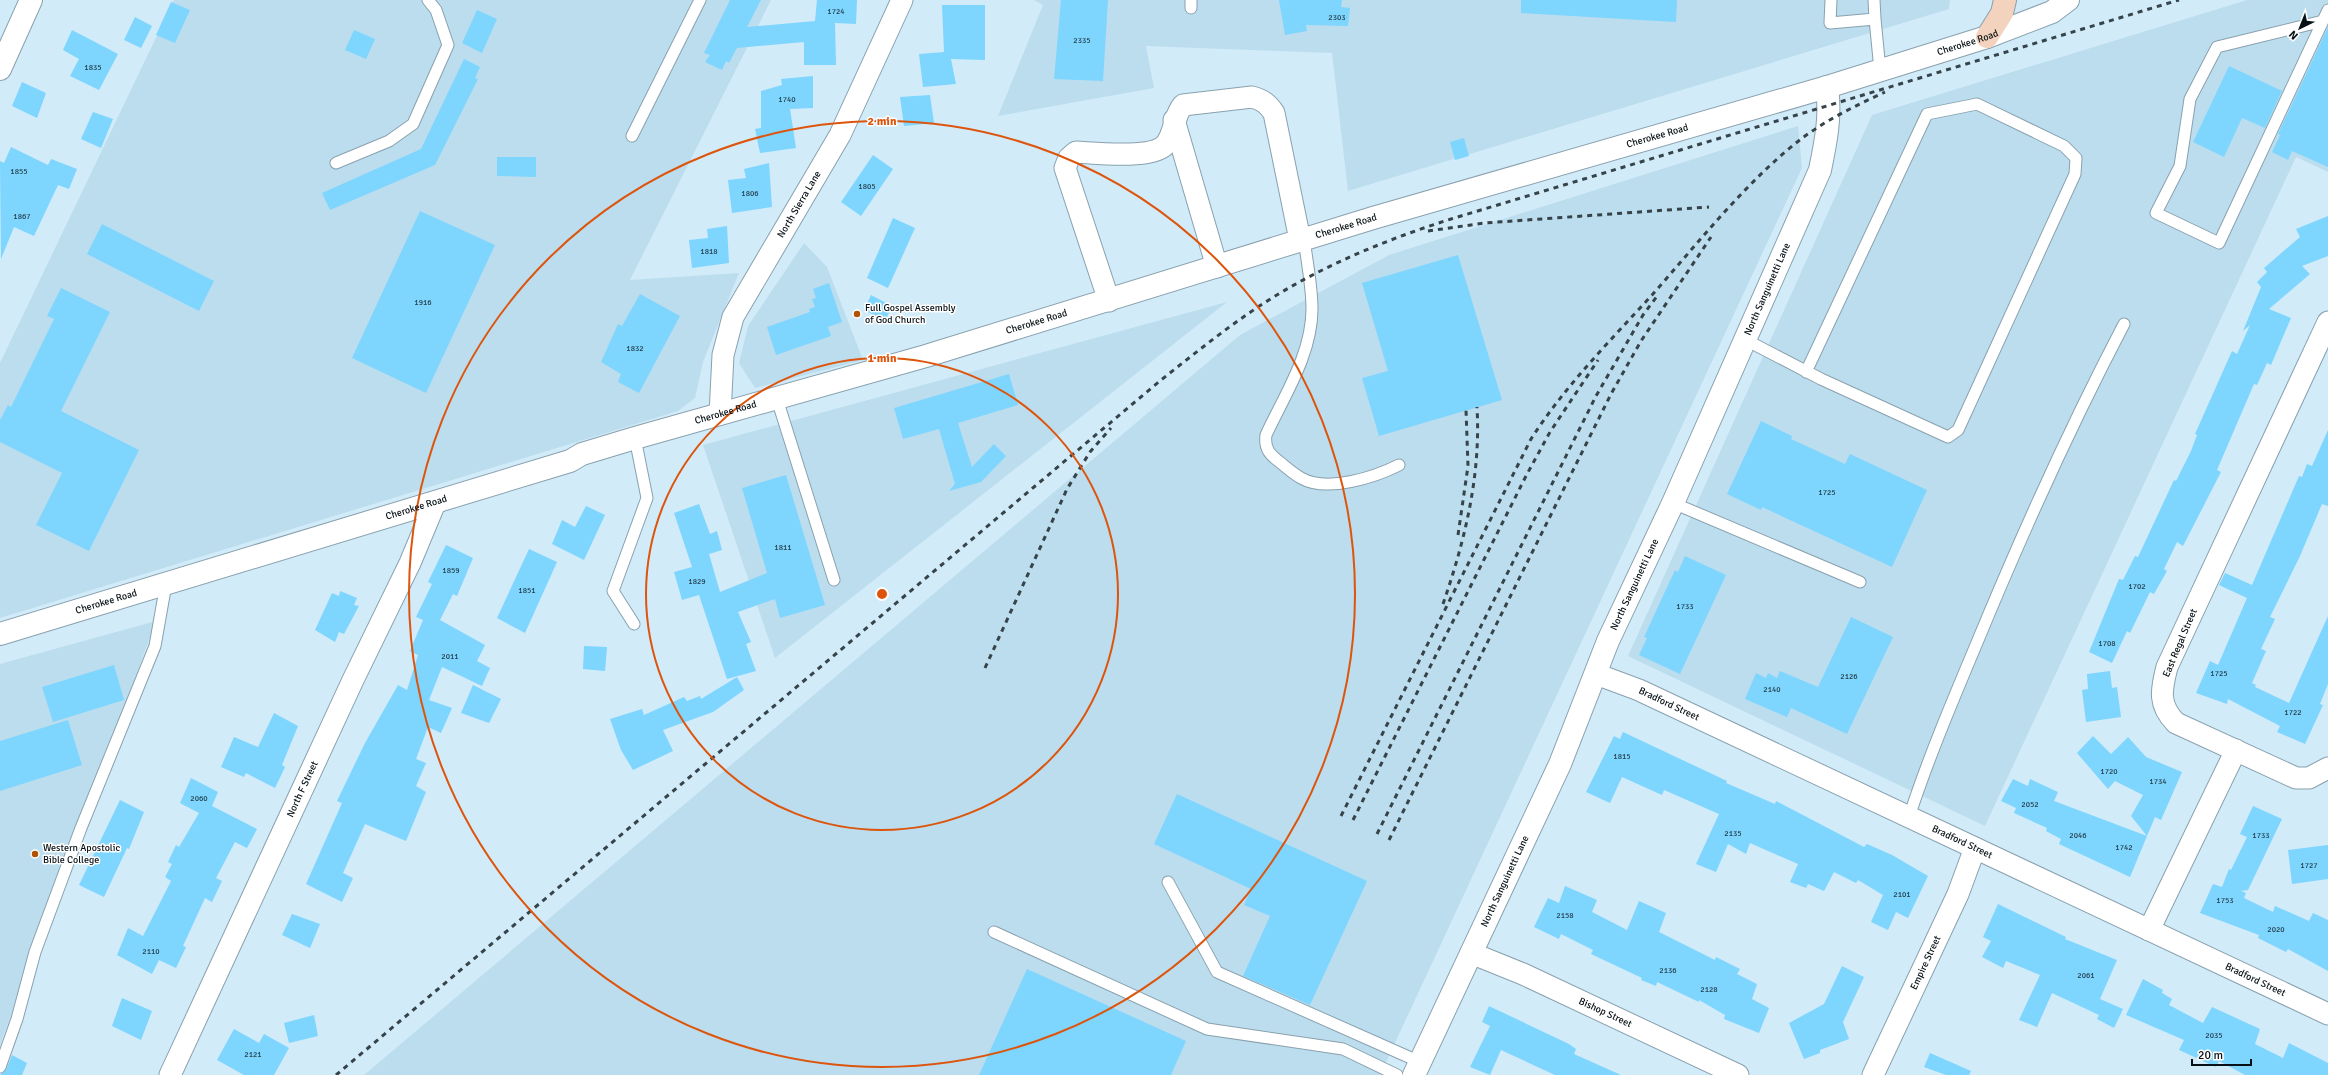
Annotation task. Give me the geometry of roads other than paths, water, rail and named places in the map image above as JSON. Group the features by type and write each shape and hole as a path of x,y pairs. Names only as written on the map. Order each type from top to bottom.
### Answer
{"main road":[{"path":"1987,36 2002,13 2005,0"}],"street":[{"path":"0,69 31,0"},
{"name":"North Sierra Lane","path":"720,414 723,354 733,317 840,135 902,0"},
{"name":"Cherokee Road","path":"0,634 435,503 570,461 582,454 635,438 777,399 1110,301 1302,240 1827,87 1987,36 2052,12 2068,0"},
{"name":"North Sanguinetti Lane","path":"1417,1069 1560,764 1608,641 1672,503 1820,170 1828,135 1829,103 1827,87"},
{"path":"1110,301 1065,168 1069,158 1076,152 1136,153 1155,151 1164,146 1170,136 1174,120 1183,105 1252,97 1262,99 1269,105 1274,114 1302,240"},
{"path":"1174,120 1217,267"},
{"name":"East Regal Street","path":"2328,322 2171,660 2161,688 2163,706 2176,723 2296,778 2309,778 2328,768"},
{"name":"North F Street","path":"170,1075 353,680 410,563 435,503"},
{"name":"Bradford Street","path":"1596,674 1639,690 2328,1014"},
{"path":"2149,930 2236,750"},
{"name":"Empire Street","path":"1873,1075 1958,894 1975,848"},
{"name":"Bishop Street","path":"1471,953 1523,974 1738,1075"}],"lane":[{"path":"336,163 389,141 413,124 448,45 436,10 428,0"},
{"path":"632,136 700,0"},
{"path":"1831,0 1830,23 1875,19"},
{"path":"1874,0 1880,70"},
{"path":"2323,21 2217,47 2190,99 2180,166 2156,213 2219,243 2323,21 2328,10"},
{"path":"1744,339 1806,372 1948,437 1958,430 2074,174 2076,158 2064,146 1977,104 1927,114 1806,372"},
{"path":"1302,240 1312,310 1309,335 1298,368 1266,435 1265,445 1270,454 1301,479 1315,483 1354,481 1376,476 1399,465"},
{"path":"1909,817 1924,772 2000,588 2080,407 2124,324"},
{"path":"777,399 834,580"},
{"path":"634,624 613,591 647,498 635,438"},
{"path":"1672,503 1860,582"},
{"path":"0,1067 17,1018 35,952 81,828 155,646 166,584"},
{"path":"1168,882 1217,972 1417,1069"},
{"path":"994,932 1206,1029 1343,1049 1397,1075"}],"railway":[{"path":"336,1075 1161,380 1210,341 1283,291 1306,278 1377,245 1426,227 2179,0"},
{"path":"1341,816 1531,439 1544,419 1588,364 1652,295 1725,211 1764,171 1814,129 1844,112 1885,92"},
{"path":"1428,231 1485,223 1709,207"},
{"path":"1389,840 1611,394 1641,341 1711,237"},
{"path":"1377,834 1596,396 1643,315 1658,295"},
{"path":"1353,820 1526,476 1550,432 1598,360"},
{"path":"1443,604 1458,556 1470,507 1474,482 1478,432 1477,407"},
{"path":"1458,535 1468,466 1466,410"},
{"path":"985,668 1067,489 1090,452 1111,428"}],"place":[{"name":"Full Gospel Assembly of God Church","path":"857,314"},
{"name":"Western Apostolic Bible College","path":"35,854"}]}
